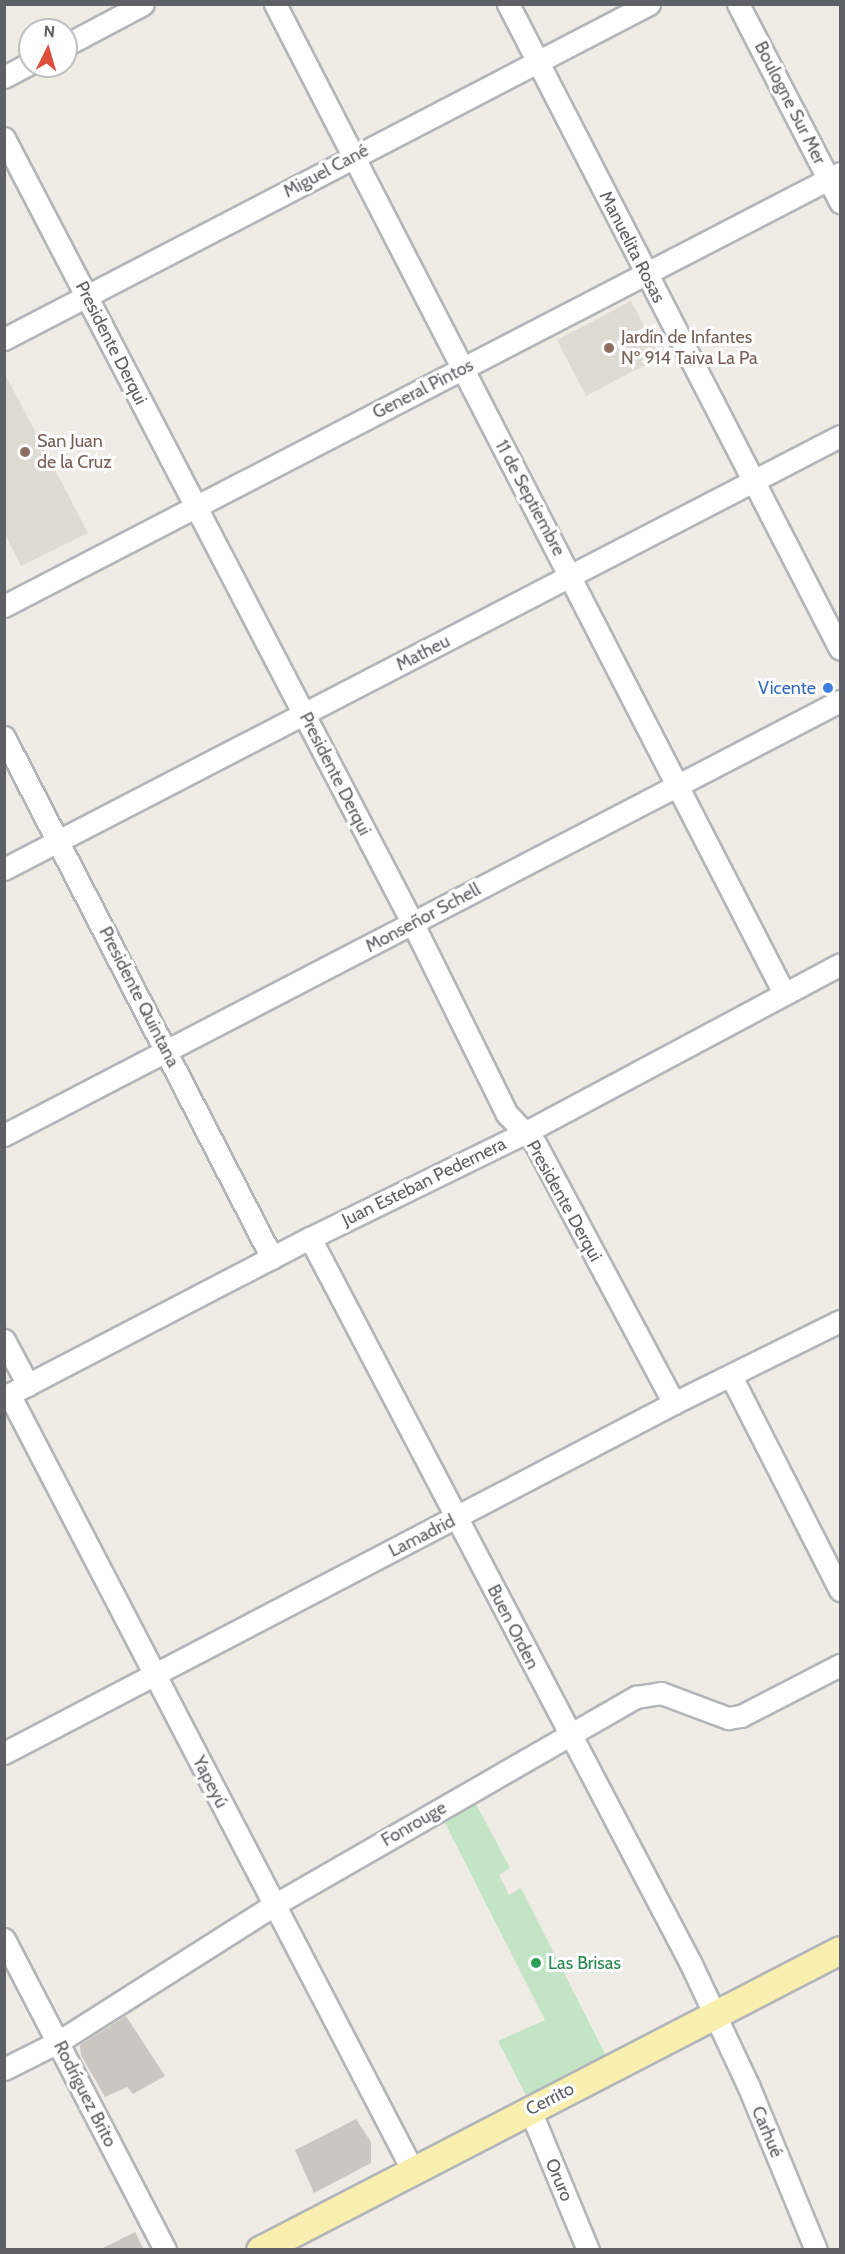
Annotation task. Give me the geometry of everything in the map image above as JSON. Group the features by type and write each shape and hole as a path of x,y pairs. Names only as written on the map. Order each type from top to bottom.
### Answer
{"main road":[{"name":"Cerrito","path":"261,2250 412,2169 840,1950"}],"street":[{"path":"78,39 143,4"},
{"name":"11 de Septiembre","path":"274,4 679,783 784,993"},
{"name":"Manuelita Rosas","path":"508,4 840,649"},
{"name":"Miguel Cané","path":"4,339 649,4"},
{"name":"Boulogne Sur Mer","path":"738,4 835,176 840,202"},
{"path":"4,77 18,69"},
{"name":"Presidente Derqui","path":"4,138 413,924 507,1114 526,1132 674,1403"},
{"name":"General Pintos","path":"4,606 835,176"},
{"name":"Matheu","path":"4,869 840,436"},
{"name":"Monseñor Schell","path":"4,1135 840,701"},
{"name":"Presidente Quintana","path":"4,737 272,1258"},
{"name":"Juan Esteban Pedernera","path":"7,1396 310,1238 526,1132 840,964"},
{"name":"Buen Orden","path":"310,1238 716,2015"},
{"name":"Lamadrid","path":"4,1753 154,1673 458,1518 674,1403 732,1378 840,1321"},
{"path":"4,1340 28,1385"},
{"path":"732,1378 840,1590"},
{"name":"Yapeyú","path":"7,1396 412,2169"},
{"name":"Fonrouge","path":"4,2069 58,2042 274,1905 569,1735 650,1693 728,1718 741,1716 840,1665"},
{"name":"Rodríguez Brito","path":"4,1939 165,2250"},
{"name":"Carhué","path":"716,2015 816,2250"},
{"name":"Oruro","path":"530,2110 588,2250"}],"shaded area":[{"name":"Jardín de Infantes Nº 914 Taiva La Pa","path":"631,301 660,357 586,396 557,340"},
{"name":"San Juan de la Cruz","path":"4,372 88,533 21,566 5,534"}],"green space":[{"name":"Las Brisas","path":"475,1802 510,1868 499,1875 509,1895 521,1888 607,2058 528,2099 498,2041 545,2020 443,1819"}],"building":[{"path":"126,2016 165,2076 133,2094 127,2087 105,2097 81,2055 80,2045"},
{"path":"356,2119 371,2142 371,2163 314,2193 295,2150"},
{"path":"135,2232 144,2250 99,2250"}],"place":[{"name":"Jardín de Infantes Nº 914 Taiva La Pa","path":"609,348"},
{"name":"San Juan de la Cruz","path":"25,452"},
{"name":"Vicente","path":"828,688"},
{"name":"Las Brisas","path":"536,1963"}]}
